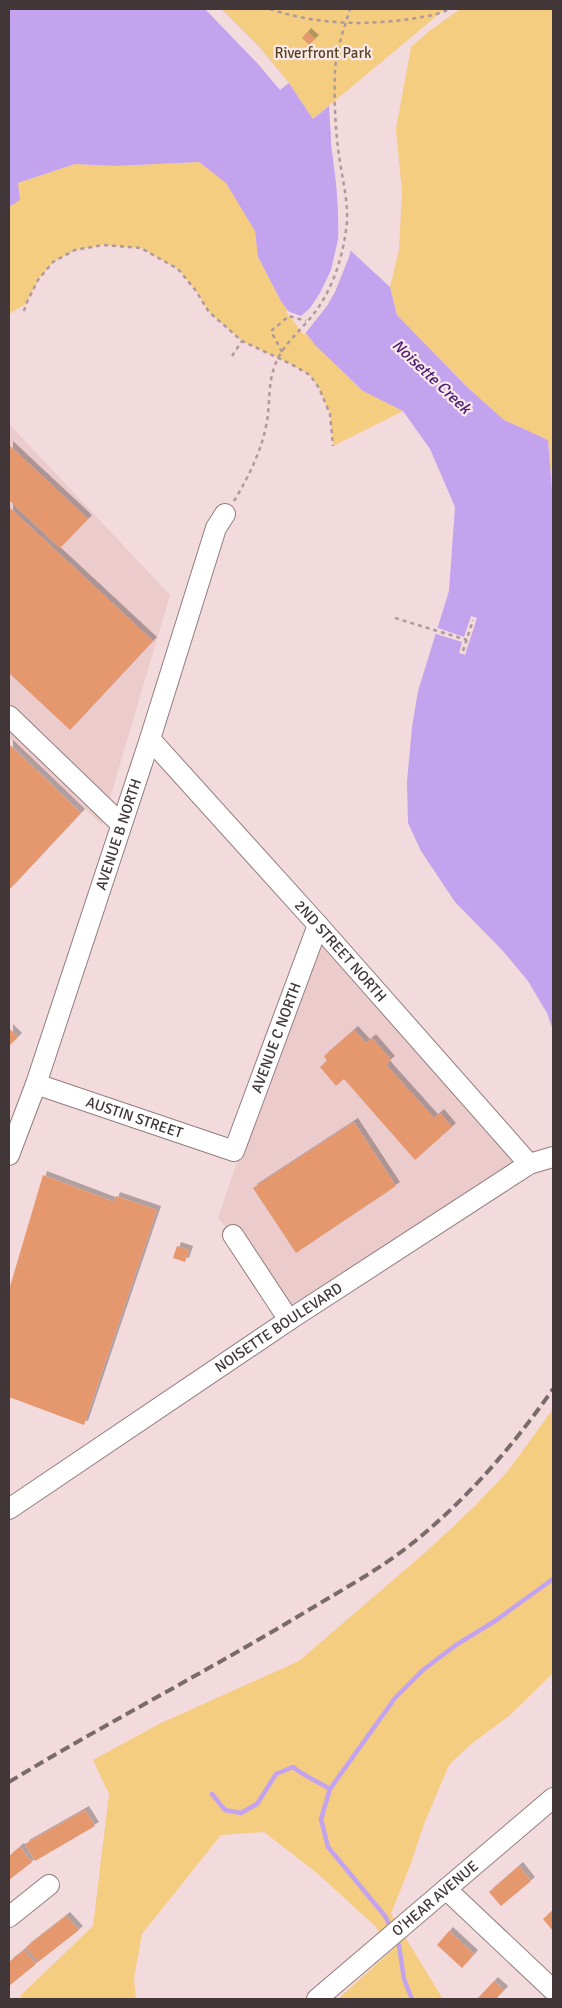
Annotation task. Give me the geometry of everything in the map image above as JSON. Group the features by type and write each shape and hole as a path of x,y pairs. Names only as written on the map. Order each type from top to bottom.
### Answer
{"street":[{"name":"AVENUE B NORTH","path":"9,1155 14,1126 36,1084 120,824 150,739 216,528 224,514"},
{"path":"9,716 120,824"},
{"name":"2ND STREET NORTH","path":"150,739 318,925 529,1164"},
{"name":"AVENUE C NORTH","path":"234,1152 318,925"},
{"name":"AUSTIN STREET","path":"36,1084 234,1152"},
{"name":"NOISETTE BOULEVARD","path":"9,1509 289,1320 529,1164 553,1157"},
{"path":"233,1236 289,1320"},
{"name":"O'HEAR AVENUE","path":"317,1999 553,1798"},
{"path":"9,1917 48,1885"},
{"path":"446,1889 553,1990"}],"path":[{"path":"270,9 292,16 345,24 436,15 449,9"},
{"path":"224,514 251,471 262,446 268,420 273,369 286,344 318,308 334,278 343,251 347,222 346,193 338,154 335,70 350,9"},
{"path":"24,311 38,280 53,262 75,250 103,244 141,248 178,269 196,291 209,312 242,340 310,375 319,388 330,414 332,446"},
{"path":"282,352 271,331 289,316 306,321"},
{"path":"232,356 242,340"},
{"path":"395,618 466,640"},
{"path":"463,651 473,620"}],"shaded area":[{"path":"9,424 170,595 102,825 9,739"},
{"path":"318,925 529,1164 289,1320 233,1235 218,1218"}],"green space":[{"name":"Riverfront Park","path":"221,9 445,9 313,119 289,83 261,49"},
{"path":"460,9 553,9 553,502 548,440 504,420 466,386 397,315 390,287 399,250 402,192 396,129 411,47"},
{"path":"199,162 226,182 255,231 258,257 282,303 316,346 363,391 403,411 333,446 330,414 319,388 310,375 242,341 209,312 196,291 178,269 141,248 103,245 75,250 53,262 38,280 26,304 9,314 9,190 18,183 75,164 116,166"},
{"path":"553,1409 553,1673 509,1716 471,1744 449,1765 424,1824 391,1914 443,1999 338,1999 392,1950 375,1926 317,1873 264,1832 221,1835 142,1934 134,1978 136,1999 23,1999 20,1996 93,1926 109,1794 93,1760 159,1724 299,1661 428,1550 475,1506 508,1471"}],"water":[{"name":"Noisette Creek","path":"9,9 221,9 261,49 289,83 313,119 329,106 337,189 338,239 390,287 397,315 466,386 504,420 548,440 553,502 553,1030 547,1013 528,981 503,951 455,902 421,851 408,823 407,782 412,727 418,691 449,591 455,507 430,449 403,411 363,391 316,346 282,303 258,257 255,231 226,183 199,162 116,166 75,164 18,183 20,200 9,207"}],"pier":[{"path":"205,9 221,9 261,49 289,83 280,90 258,64"},
{"path":"330,103 332,105 333,144 342,209 341,238 351,248 335,292 327,306 304,335 286,312 301,316 310,308 331,270 339,235 340,210 331,144"},
{"path":"471,616 477,618 465,655 459,653 462,642 433,633 435,627 464,637"}],"building":[{"path":"307,32 315,39 309,45 302,38"},
{"path":"9,445 88,519 60,548 9,500"},
{"path":"9,507 153,641 70,730 9,673"},
{"path":"9,744 81,813 9,890"},
{"path":"9,1028 18,1037 9,1046"},
{"path":"354,1030 366,1043 372,1038 391,1060 386,1064 389,1068 434,1118 440,1113 452,1127 415,1160 344,1079 336,1086 320,1067 327,1061 324,1056"},
{"path":"354,1122 396,1186 296,1253 253,1188"},
{"path":"43,1175 114,1202 116,1196 157,1210 84,1425 9,1397 9,1290"},
{"path":"177,1246 189,1250 185,1262 173,1258"},
{"path":"85,1810 95,1826 35,1861 25,1844"},
{"path":"20,1847 32,1862 9,1880 9,1856"},
{"path":"519,1866 531,1881 501,1906 489,1892"},
{"path":"553,1910 553,1931 543,1919"},
{"path":"66,1916 79,1930 38,1962 26,1947"},
{"path":"449,1931 474,1954 462,1968 437,1945"},
{"path":"24,1950 36,1964 9,1986 9,1962"},
{"path":"494,1981 504,1990 496,1999 477,1999"}],"waterway":[{"path":"391,1928 385,1916 328,1847 321,1819 330,1789 395,1698 423,1670 456,1645 495,1621 553,1579"},
{"path":"212,1794 225,1810 241,1813 257,1804 276,1774 293,1767 330,1789"},
{"path":"396,1939 399,1945 404,1979 412,1999"}],"railway":[{"path":"9,1782 261,1638 400,1553 453,1508 489,1470 522,1431 553,1389"}]}
